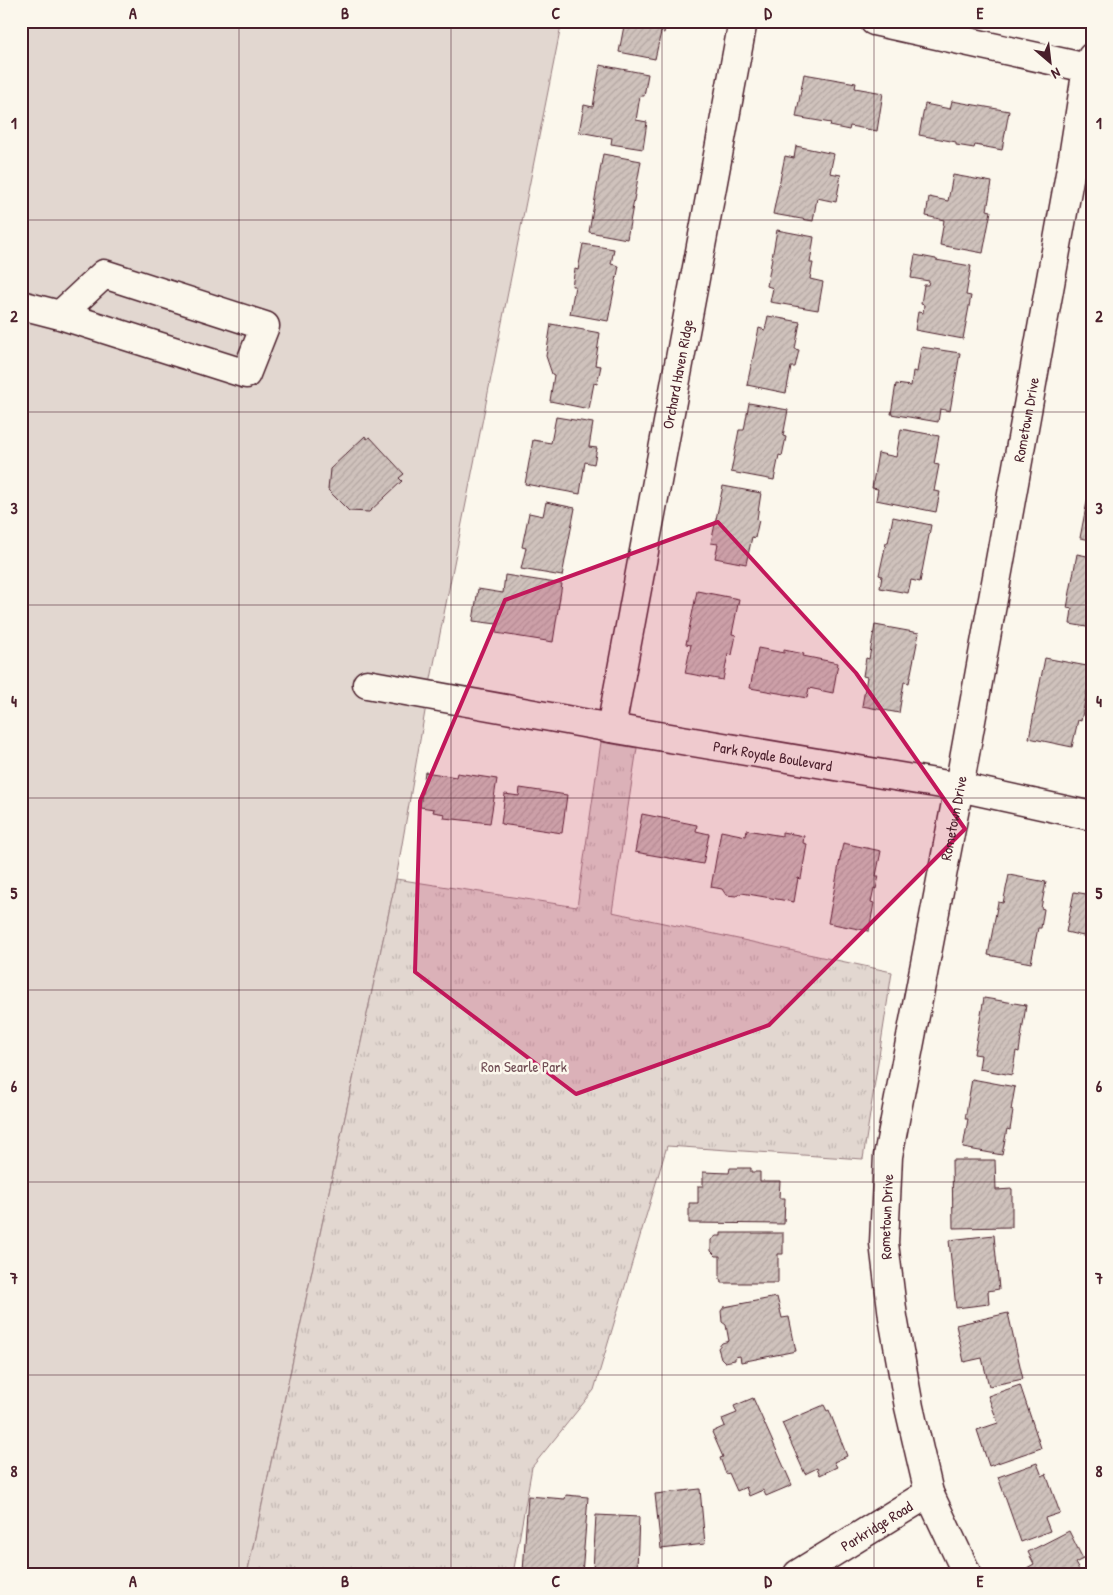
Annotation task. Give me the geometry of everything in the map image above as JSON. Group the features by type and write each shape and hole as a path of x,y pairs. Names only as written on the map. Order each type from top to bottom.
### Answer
{"street":[{"name":"Orchard Haven Ridge","path":"611,728 743,21"},
{"path":"874,21 1089,63"},
{"name":"Rometown Drive","path":"967,1574 929,1493 909,1408 894,1326 884,1243 888,1156 959,787 1089,63"},
{"path":"21,305 60,315 246,374 265,326 104,274 60,315"},
{"name":"Park Royale Boulevard","path":"367,684 611,728 959,787 1092,816"},
{"name":"Parkridge Road","path":"798,1574 929,1493"}],"highlighted area":[{"path":"718,522 856,673 965,829 769,1025 576,1094 415,972 420,801 505,600"}],"green space":[{"path":"21,21 562,21 428,694 396,879 247,1574 21,1574"},
{"name":"Ron Searle Park","path":"601,742 637,748 612,912 892,972 863,1159 667,1146 594,1390 532,1467 513,1574 263,1574 248,1570 396,879 577,907"}],"building":[{"path":"612,21 666,21 664,33 661,32 655,59 619,52 624,26 612,24"},
{"path":"600,65 648,74 644,96 640,96 636,120 647,122 643,149 611,144 612,138 579,132 584,105 593,107"},
{"path":"804,74 856,83 855,88 883,93 877,131 850,126 849,130 830,126 831,123 796,117"},
{"path":"952,101 1009,111 1002,150 975,145 974,148 956,145 956,142 919,135 925,104 950,109"},
{"path":"796,146 834,154 830,173 841,175 836,202 817,198 813,221 773,214 785,156 794,158"},
{"path":"603,154 641,161 627,239 589,232"},
{"path":"953,175 992,182 987,210 991,211 983,253 940,245 944,220 926,216 929,197 948,201"},
{"path":"777,230 814,237 810,263 813,263 810,279 823,282 818,310 770,302 773,288 767,286"},
{"path":"583,244 614,249 611,264 619,266 608,321 570,314 575,286 572,286 575,269 578,270"},
{"path":"915,255 971,266 966,295 971,296 963,339 915,330 918,312 923,313 924,305 921,304 924,285 928,285 929,281 911,278"},
{"path":"768,316 800,322 795,349 799,350 795,367 791,367 786,393 747,385 759,328 765,330"},
{"path":"551,324 600,333 595,365 601,366 597,384 594,383 589,409 550,401 554,375 546,356"},
{"path":"921,347 960,353 950,411 940,409 938,422 891,414 896,384 911,386 913,371 917,372"},
{"path":"749,403 788,410 783,436 786,437 782,456 779,455 774,480 731,472 739,430 744,430"},
{"path":"556,417 593,423 589,447 597,448 594,464 585,462 580,494 525,484 533,440 551,443"},
{"path":"901,429 939,436 934,464 939,465 934,491 940,492 936,512 876,500 878,489 872,488 878,453 896,457"},
{"path":"365,436 367,439 370,437 404,474 399,478 402,481 369,512 349,511 328,490 330,469"},
{"path":"1092,481 1092,540 1080,538"},
{"path":"723,486 761,493 757,519 759,520 755,538 752,537 746,564 715,558 718,544 711,543"},
{"path":"546,502 575,508 562,576 521,569 526,548 522,547 529,513 543,516"},
{"path":"893,517 931,525 920,582 911,580 908,593 880,588 882,576 879,575"},
{"path":"1077,554 1092,557 1092,628 1070,624 1072,609 1067,608"},
{"path":"505,575 562,584 553,642 496,633 497,624 473,621 478,589 503,593"},
{"path":"697,591 739,599 732,634 736,635 732,655 728,654 723,680 685,673 691,645 686,644"},
{"path":"875,625 919,633 909,683 904,682 899,713 862,706 867,677 863,676 866,658 869,659"},
{"path":"758,648 784,653 784,650 838,663 833,693 809,688 807,698 750,688"},
{"path":"1045,658 1092,667 1081,721 1078,720 1072,747 1029,738"},
{"path":"425,772 456,777 457,773 497,779 490,823 444,818 445,814 433,812 434,809 420,807"},
{"path":"520,788 567,795 562,833 501,824 505,794 519,796"},
{"path":"642,814 697,825 696,831 709,834 703,864 635,852"},
{"path":"747,830 782,836 782,832 804,836 803,843 807,844 801,879 798,878 794,902 742,893 736,896 726,895 722,889 711,887 721,831 746,836"},
{"path":"843,843 881,851 876,876 879,876 871,902 874,903 869,931 828,923"},
{"path":"1009,875 1046,882 1041,908 1044,909 1041,928 1038,928 1031,963 988,955 998,902 1003,903"},
{"path":"1074,892 1092,895 1092,938 1066,932"},
{"path":"984,998 1026,1005 1019,1052 1016,1051 1012,1075 979,1069 981,1055 974,1054"},
{"path":"972,1079 1015,1087 1010,1130 1007,1129 1002,1155 963,1148 968,1119 965,1119"},
{"path":"952,1160 995,1160 996,1190 1012,1189 1012,1227 953,1228"},
{"path":"730,1168 751,1168 751,1172 760,1172 760,1181 780,1181 779,1198 785,1198 784,1224 689,1223 689,1203 698,1203 698,1186 703,1186 703,1172 729,1173"},
{"path":"721,1233 783,1233 783,1254 778,1254 778,1283 722,1283 720,1279 720,1256 716,1256 711,1251 711,1240 716,1236 721,1236"},
{"path":"994,1235 999,1289 988,1291 989,1304 956,1308 949,1240"},
{"path":"777,1297 782,1318 789,1317 796,1351 741,1362 740,1356 735,1357 735,1360 725,1362 721,1358 718,1348 722,1343 729,1341 726,1325 722,1322 721,1311 724,1307"},
{"path":"1008,1313 1023,1379 989,1386 982,1358 964,1362 956,1325"},
{"path":"1020,1385 1041,1448 989,1466 977,1430 998,1423 988,1396"},
{"path":"753,1398 792,1485 766,1496 763,1490 749,1496 746,1487 737,1491 729,1473 726,1474 720,1458 723,1457 712,1432 725,1426 722,1419 737,1413 734,1406"},
{"path":"824,1405 827,1411 829,1410 847,1456 834,1462 837,1467 820,1475 817,1468 805,1474 782,1423"},
{"path":"1037,1463 1042,1476 1046,1474 1060,1513 1045,1518 1050,1531 1021,1542 998,1477"},
{"path":"700,1489 705,1544 661,1549 655,1494"},
{"path":"566,1495 588,1497 582,1574 523,1572 528,1496 565,1499"},
{"path":"596,1515 639,1517 637,1570 626,1569 626,1574 607,1574 607,1571 593,1570"},
{"path":"1069,1531 1083,1559 1075,1563 1081,1574 1030,1574 1027,1568 1034,1564 1028,1552"}]}
